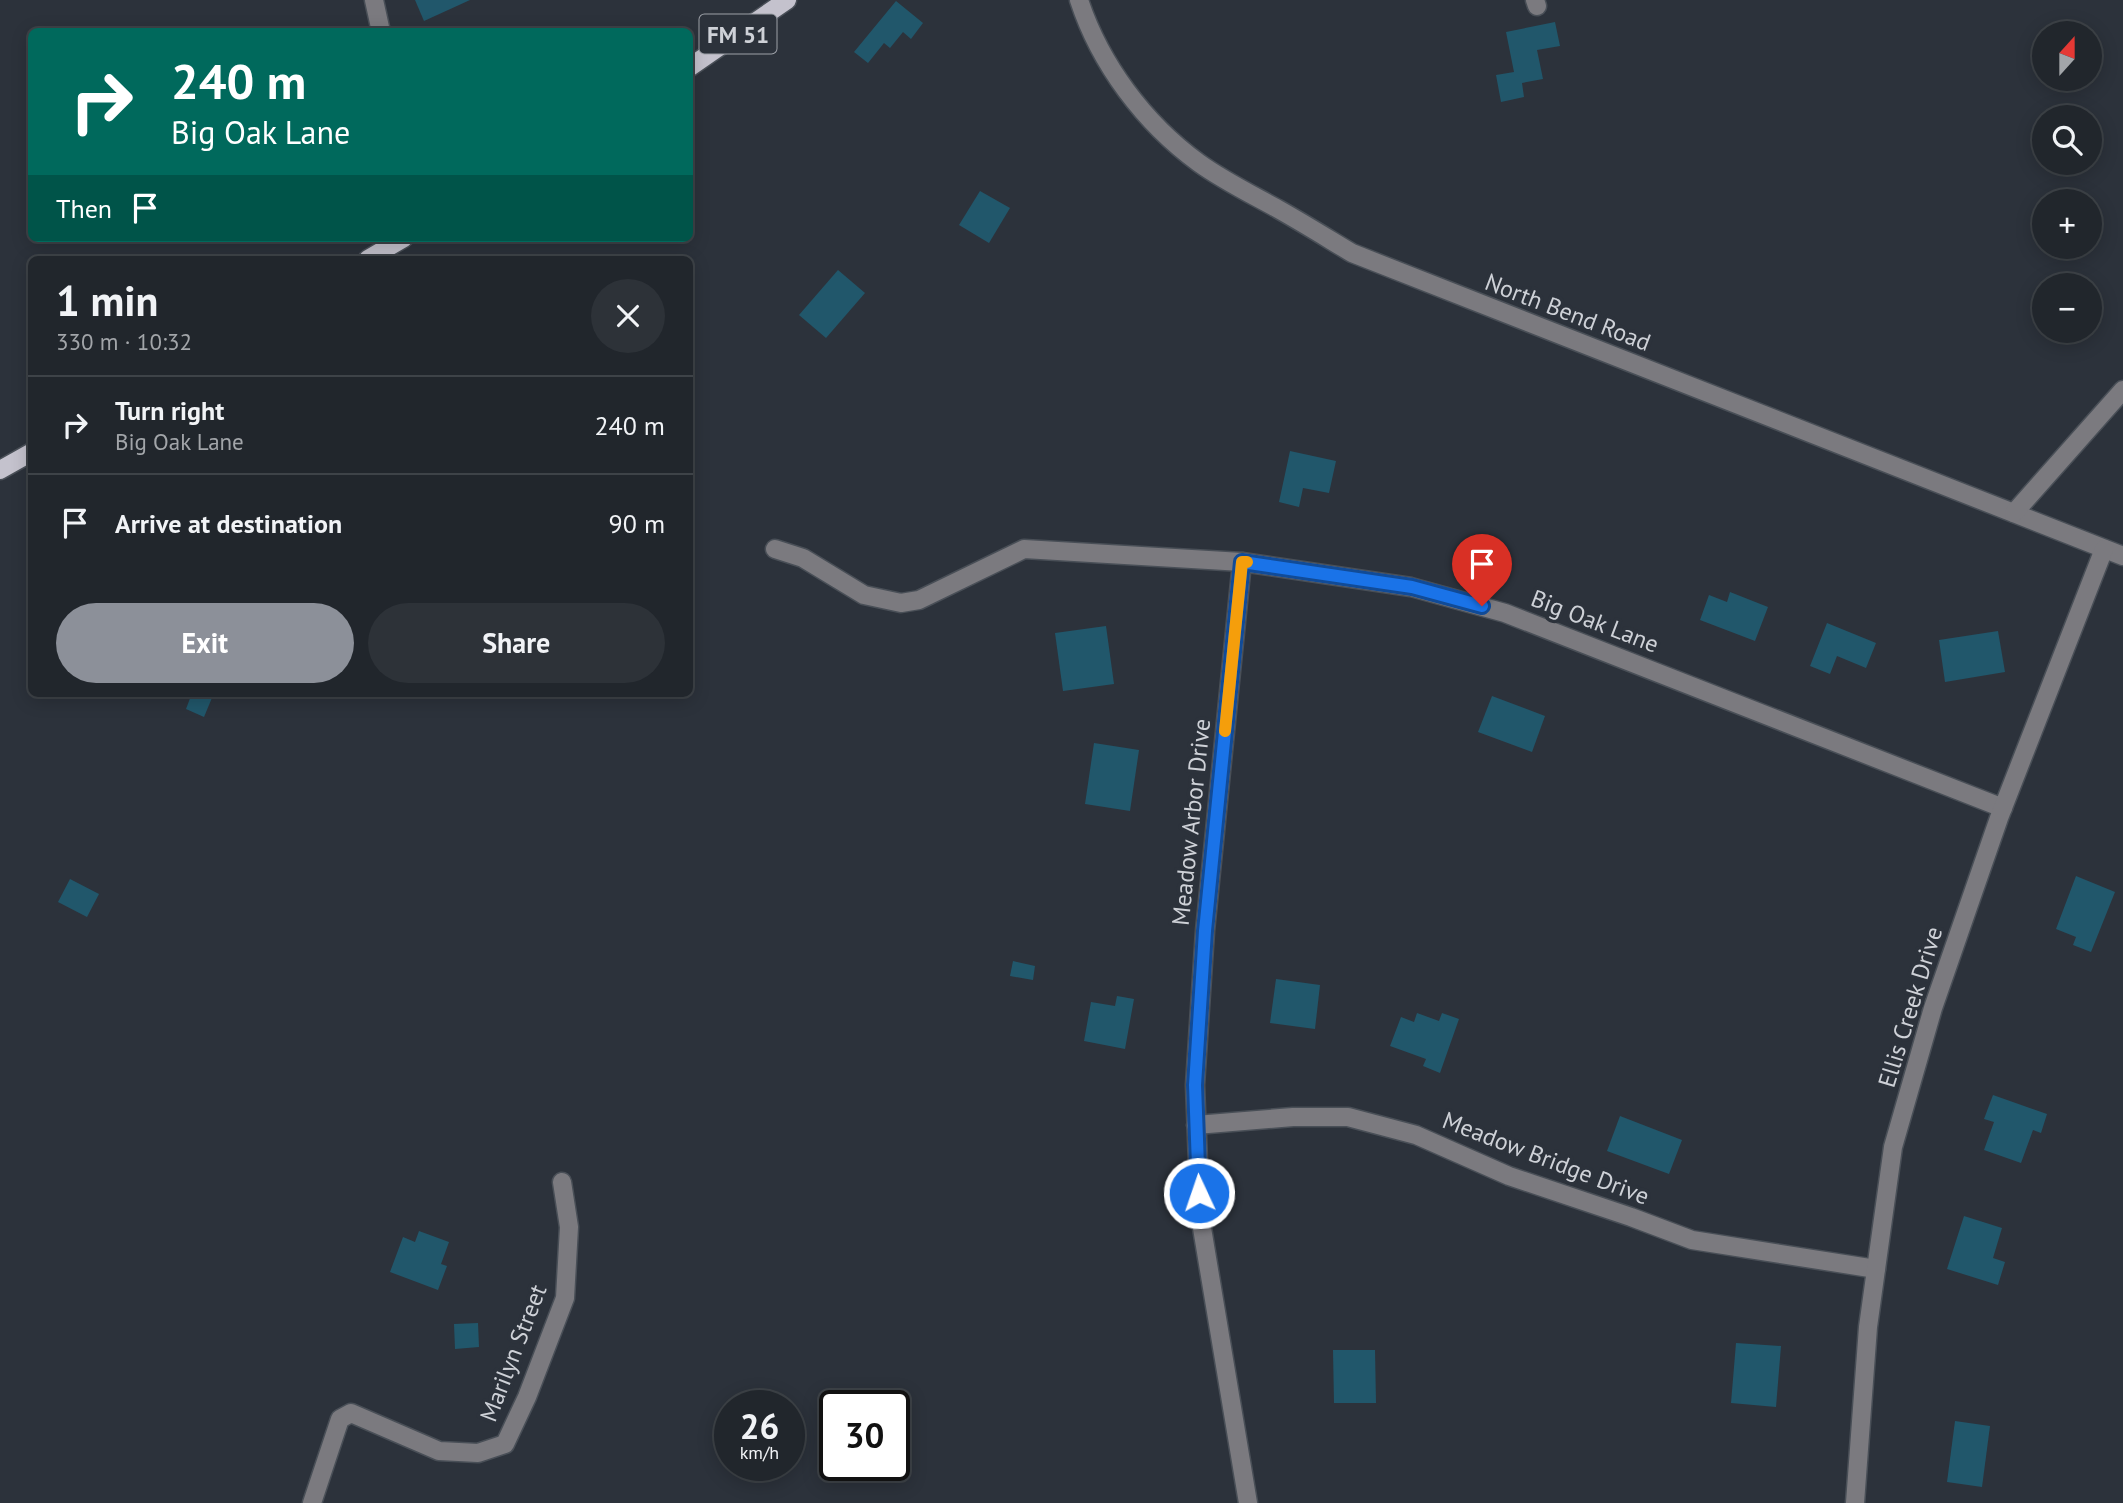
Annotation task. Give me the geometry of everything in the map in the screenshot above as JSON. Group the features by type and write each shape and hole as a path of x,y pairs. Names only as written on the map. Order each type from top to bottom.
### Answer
{"main road":[{"name":"FM 51","path":"693,65 787,0"},
{"path":"373,256 397,242"},
{"path":"0,470 28,454"}],"street":[{"path":"374,0 381,28"},
{"name":"North Bend Road","path":"1079,0 1102,52 1125,88 1154,124 1198,162 1234,186 1352,253 2123,556"},
{"path":"2014,513 2123,390"},
{"name":"Big Oak Lane","path":"775,549 803,558 864,594 901,603 919,600 1024,549 1242,562 1412,587 1505,612 2003,808"},
{"name":"Ellis Creek Drive","path":"1855,1503 1868,1328 1893,1147 1933,1008 2003,808 2104,549"},
{"name":"Meadow Arbor Drive","path":"1242,562 1205,931 1195,1085 1200,1216 1248,1503"},
{"name":"Meadow Bridge Drive","path":"1196,1125 1293,1117 1349,1117 1416,1135 1509,1176 1692,1240 1876,1269"},
{"name":"Marilyn Street","path":"313,1503 340,1419 351,1413 439,1451 478,1453 505,1444 527,1397 565,1298 569,1227 562,1182"}],"building":[{"path":"415,0 470,0 424,21"},
{"path":"896,1 923,23 911,39 903,32 890,48 884,43 868,63 854,52"},
{"path":"1555,22 1560,46 1537,50 1543,79 1522,83 1524,97 1501,102 1496,75 1514,72 1506,32"},
{"path":"980,191 1010,208 989,243 959,225"},
{"path":"838,270 865,293 826,338 799,315"},
{"path":"1290,451 1336,461 1329,493 1303,488 1299,507 1279,502"},
{"path":"1730,592 1768,607 1755,641 1700,620 1709,595 1727,602"},
{"path":"1827,623 1876,643 1866,668 1837,656 1830,674 1810,666"},
{"path":"1106,626 1114,684 1063,691 1055,633"},
{"path":"1998,631 2005,672 1945,682 1939,640"},
{"path":"1492,696 1545,716 1532,752 1478,732"},
{"path":"190,697 212,697 204,717 186,709"},
{"path":"1094,743 1139,750 1130,811 1085,804"},
{"path":"2076,876 2115,892 2091,952 2073,945 2076,937 2056,929"},
{"path":"70,879 99,894 87,917 58,902"},
{"path":"1013,961 1035,966 1033,980 1010,976"},
{"path":"1276,979 1320,985 1315,1029 1270,1023"},
{"path":"1117,996 1134,999 1125,1049 1084,1041 1091,1002 1115,1006"},
{"path":"1417,1013 1439,1021 1442,1013 1459,1019 1440,1073 1423,1066 1426,1059 1390,1046 1401,1017 1414,1022"},
{"path":"1993,1095 2047,1114 2041,1133 2033,1130 2021,1163 1984,1150 1994,1122 1984,1119"},
{"path":"1620,1116 1682,1140 1669,1174 1607,1151"},
{"path":"1964,1216 2002,1228 1993,1258 2005,1262 1998,1285 1947,1269"},
{"path":"419,1231 449,1242 441,1264 447,1266 438,1290 390,1272 403,1237 415,1242"},
{"path":"478,1323 479,1347 455,1349 454,1324"},
{"path":"1736,1343 1781,1346 1776,1407 1731,1403"},
{"path":"1333,1350 1375,1350 1376,1403 1334,1403"},
{"path":"1955,1421 1990,1426 1982,1487 1947,1482"}],"slow traffic":[{"path":"1225,731 1242,562 1247,562"}],"route":[{"path":"1199,1193 1195,1085 1205,931 1242,562 1412,587 1482,606"}]}
